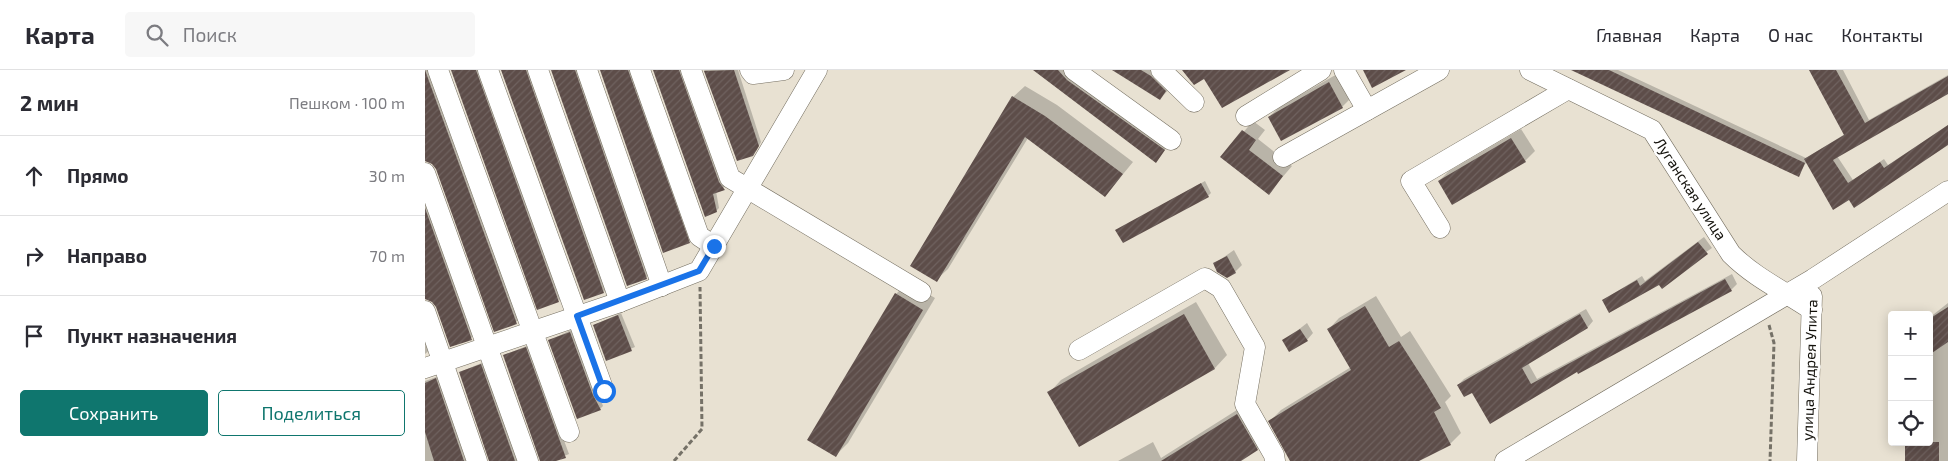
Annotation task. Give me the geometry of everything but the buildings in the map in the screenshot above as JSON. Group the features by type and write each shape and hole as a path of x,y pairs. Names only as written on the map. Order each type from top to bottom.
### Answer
{"street":[{"path":"438,70 569,432"},
{"path":"488,70 604,391"},
{"path":"537,70 620,302"},
{"path":"587,70 662,286"},
{"path":"640,70 699,236 714,246"},
{"path":"691,70 730,178 747,190 921,292"},
{"path":"750,70 753,74 784,70"},
{"path":"434,365 620,302 699,271 817,70"},
{"path":"1074,70 1171,140"},
{"path":"1161,70 1194,102"},
{"path":"1246,116 1321,70"},
{"path":"1344,70 1367,110"},
{"path":"1283,157 1439,70"},
{"name":"Луганская улица","path":"1530,70 1652,130 1731,254 1744,267 1812,310"},
{"path":"1440,228 1411,181 1568,89"},
{"path":"425,173 528,461"},
{"path":"1505,461 1813,279 1948,192"},
{"path":"1079,350 1205,278 1221,288 1255,347 1245,404 1275,461"},
{"name":"улица Андрея Упита","path":"1807,461 1813,279"},
{"path":"425,311 434,365 477,461"}],"path":[{"path":"674,461 703,429 699,271"},
{"path":"1765,308 1774,343 1770,461"}],"route":[{"path":"604,391 577,316 620,302 699,271 714,246"}]}
